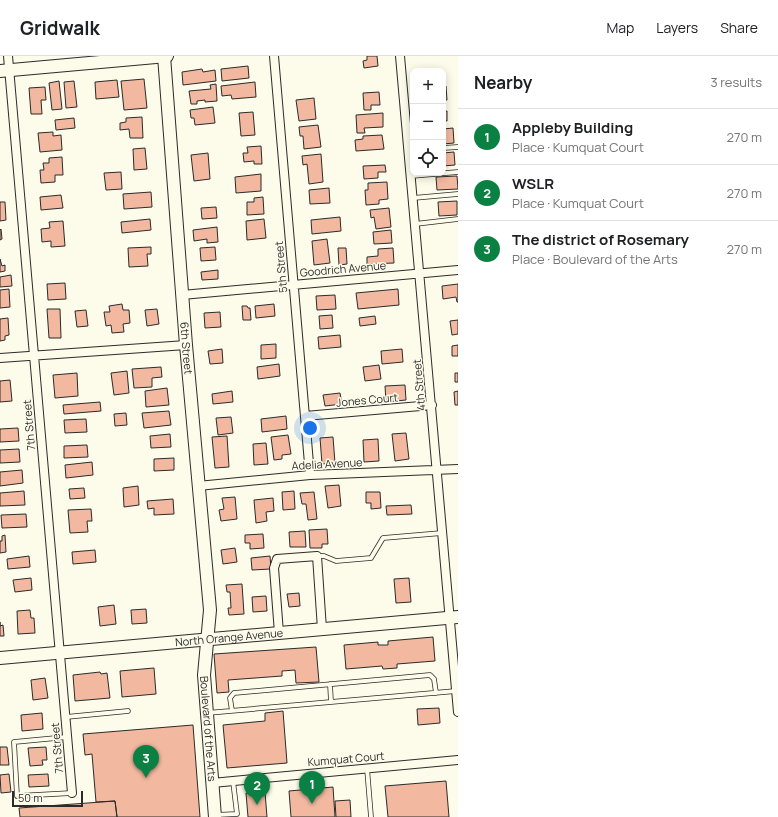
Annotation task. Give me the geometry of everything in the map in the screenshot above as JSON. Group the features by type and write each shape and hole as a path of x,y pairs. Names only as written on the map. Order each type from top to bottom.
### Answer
{"street":[{"name":"7th Street","path":"8,56 5,71 34,355 72,793"},
{"name":"6th Street","path":"164,56 186,345 210,610 208,640"},
{"path":"5,71 167,56"},
{"name":"5th Street","path":"274,56 310,475"},
{"name":"4th Street","path":"400,56 410,142"},
{"name":"4th Street","path":"410,176 432,405 442,532 454,617 458,712"},
{"name":"Goodrich Avenue","path":"182,295 458,270"},
{"path":"0,358 186,345"},
{"name":"Jones Court","path":"305,416 432,405"},
{"name":"Adelia Avenue","path":"198,486 310,475 458,469"},
{"path":"278,633 274,568 277,559 318,556 322,629"},
{"name":"North Orange Avenue","path":"0,658 454,617"},
{"name":"Boulevard of the Arts","path":"208,640 204,664 206,713 215,816"},
{"name":"Kumquat Court","path":"212,783 458,760"}],"lane":[{"path":"446,148 458,148"},
{"path":"446,173 458,172"},
{"path":"412,198 458,194"},
{"path":"415,224 458,219"},
{"path":"318,556 324,556 336,561 371,558 382,538 442,532"},
{"path":"232,711 230,698 234,693 430,675 434,679 436,693"},
{"path":"330,684 330,702"},
{"path":"206,713 456,691"},
{"path":"66,717 128,711"},
{"path":"68,737 14,742 17,796 72,793"},
{"path":"367,768 371,817"},
{"path":"215,816 237,814 232,780"}],"building":[{"path":"367,56 377,56 378,66 364,68 363,61 367,60"},
{"path":"248,66 249,78 222,81 221,69"},
{"path":"202,69 203,72 215,70 216,81 183,85 182,72"},
{"path":"144,79 147,108 124,110 121,81"},
{"path":"117,80 119,97 96,99 95,82"},
{"path":"59,81 62,109 52,110 49,83"},
{"path":"74,81 77,107 66,108 64,82"},
{"path":"255,82 256,97 232,99 231,95 222,96 221,86"},
{"path":"216,84 217,101 205,102 205,100 197,101 197,104 191,104 189,91 211,89 210,85"},
{"path":"45,87 46,100 41,100 42,114 31,114 29,88"},
{"path":"379,92 380,105 371,105 371,110 364,110 363,93"},
{"path":"314,98 316,119 299,121 296,100"},
{"path":"213,107 215,123 195,125 194,118 191,118 190,110"},
{"path":"253,112 255,135 241,136 239,113"},
{"path":"383,113 383,127 364,128 365,133 357,133 356,115"},
{"path":"142,117 143,138 130,138 129,129 120,130 120,123 126,122 126,118"},
{"path":"74,118 75,128 56,130 55,120"},
{"path":"318,125 321,147 304,149 303,136 300,136 299,127"},
{"path":"453,128 454,143 446,144 446,129"},
{"path":"53,132 53,136 61,135 62,150 40,152 38,133"},
{"path":"382,135 384,149 356,151 355,140 363,139 363,136"},
{"path":"261,146 262,164 254,164 254,161 244,162 243,153 248,153 247,147"},
{"path":"145,148 147,169 134,170 133,149"},
{"path":"454,152 455,165 446,166 446,153"},
{"path":"208,153 210,179 194,181 191,155"},
{"path":"321,154 323,182 309,184 307,164 303,165 302,156"},
{"path":"62,157 63,175 55,175 55,182 41,183 40,170 44,170 43,163 49,163 49,158"},
{"path":"385,165 386,172 378,172 378,178 364,179 363,166"},
{"path":"121,172 122,189 106,190 104,173"},
{"path":"261,174 261,191 236,193 235,177"},
{"path":"457,176 458,189 437,190 436,177"},
{"path":"387,182 388,199 379,200 379,204 366,205 365,190 368,190 368,183"},
{"path":"329,188 330,203 310,204 309,190"},
{"path":"151,192 152,207 124,209 123,194"},
{"path":"61,195 63,208 41,210 40,197"},
{"path":"263,197 264,214 247,215 247,202 254,202 254,198"},
{"path":"457,201 457,215 439,216 438,202"},
{"path":"0,202 5,202 6,220 0,221"},
{"path":"216,207 217,218 202,219 201,208"},
{"path":"389,208 391,227 376,229 374,217 371,218 370,210"},
{"path":"340,217 341,231 312,234 311,220"},
{"path":"150,219 151,230 122,233 121,222"},
{"path":"264,219 266,238 247,240 246,221"},
{"path":"63,221 65,246 51,247 51,241 42,242 41,229 50,228 49,222"},
{"path":"217,227 218,242 207,243 207,239 194,241 193,230"},
{"path":"1,229 2,239 0,240 0,230"},
{"path":"391,230 392,243 374,244 373,232"},
{"path":"327,239 330,263 314,265 312,241"},
{"path":"151,247 151,254 147,254 148,266 129,267 128,248"},
{"path":"215,247 216,260 201,261 200,248"},
{"path":"338,248 346,248 347,264 339,265"},
{"path":"393,248 394,263 367,264 367,257 378,256 378,249"},
{"path":"0,259 2,266 5,265 5,271 0,272"},
{"path":"218,270 218,279 202,280 201,272"},
{"path":"11,275 12,286 0,287 0,277"},
{"path":"65,283 66,299 48,300 47,284"},
{"path":"458,284 458,302 456,297 443,299 442,286"},
{"path":"9,289 10,307 0,308 0,290"},
{"path":"398,289 399,305 358,309 356,293"},
{"path":"335,295 336,309 317,310 316,296"},
{"path":"122,304 123,310 129,310 130,323 123,324 124,332 112,333 111,325 106,326 104,312 110,312 109,306"},
{"path":"274,304 275,316 256,318 255,306"},
{"path":"242,306 247,306 250,308 251,320 243,320"},
{"path":"47,309 60,309 61,338 49,338"},
{"path":"157,309 159,324 147,326 145,310"},
{"path":"86,310 88,326 77,327 75,311"},
{"path":"220,312 221,327 205,328 204,313"},
{"path":"332,315 333,328 320,329 319,316"},
{"path":"375,316 376,324 360,326 359,318"},
{"path":"8,318 9,335 5,336 5,340 0,341 0,319"},
{"path":"458,320 458,334 452,335 450,321"},
{"path":"340,335 341,347 319,349 318,337"},
{"path":"276,344 276,358 261,359 261,345"},
{"path":"458,345 458,356 452,356 452,346"},
{"path":"222,349 223,363 210,364 208,351"},
{"path":"402,349 403,362 382,364 381,351"},
{"path":"279,364 280,376 258,379 257,367"},
{"path":"379,365 381,379 365,381 363,367"},
{"path":"161,367 162,377 152,378 152,387 134,388 132,369"},
{"path":"127,371 129,393 114,395 111,373"},
{"path":"77,373 78,396 55,398 53,375"},
{"path":"455,373 458,373 458,382 455,382"},
{"path":"10,380 12,401 0,402 0,381"},
{"path":"405,385 406,400 386,402 385,386"},
{"path":"167,388 169,405 146,407 145,391"},
{"path":"232,391 233,402 213,404 212,394"},
{"path":"458,391 458,405 455,405 454,392"},
{"path":"340,393 342,404 325,406 323,395"},
{"path":"100,402 101,411 64,414 63,405"},
{"path":"169,411 171,425 144,428 142,413"},
{"path":"126,413 127,425 115,426 114,414"},
{"path":"286,416 287,429 262,432 261,419"},
{"path":"231,417 233,433 218,435 216,418"},
{"path":"86,419 87,432 65,433 64,420"},
{"path":"18,428 19,441 0,442 0,429"},
{"path":"406,433 409,459 395,461 392,434"},
{"path":"170,434 171,447 151,448 150,436"},
{"path":"288,435 291,454 282,455 282,459 274,460 271,437"},
{"path":"227,436 229,467 215,468 212,437"},
{"path":"333,437 335,463 322,464 320,438"},
{"path":"378,439 379,461 364,462 363,440"},
{"path":"266,443 268,464 254,465 253,444"},
{"path":"87,445 88,457 64,458 64,446"},
{"path":"19,449 20,462 0,463 0,450"},
{"path":"174,458 174,470 154,471 154,459"},
{"path":"92,462 93,475 66,478 65,465"},
{"path":"22,470 23,483 0,486 0,472"},
{"path":"339,485 341,506 328,508 325,486"},
{"path":"138,486 139,505 124,507 123,488"},
{"path":"84,488 85,498 70,499 69,489"},
{"path":"24,491 25,505 0,506 0,493"},
{"path":"294,491 295,509 283,510 282,492"},
{"path":"314,492 317,519 308,520 306,504 302,504 300,493"},
{"path":"366,492 380,492 381,508 371,509 371,503 366,503"},
{"path":"235,497 237,519 221,521 219,510 224,509 222,498"},
{"path":"273,498 274,511 266,512 267,521 256,523 254,500"},
{"path":"173,499 174,514 154,515 154,508 148,509 147,501"},
{"path":"411,505 412,514 387,515 386,506"},
{"path":"91,509 92,521 87,521 88,532 70,533 68,510"},
{"path":"26,514 27,527 2,528 1,515"},
{"path":"327,529 328,544 322,544 322,548 310,548 309,530"},
{"path":"305,531 306,547 290,547 289,532"},
{"path":"263,534 264,548 250,549 250,543 245,543 245,535"},
{"path":"5,535 6,552 0,553 0,541 2,541 2,536"},
{"path":"235,548 237,562 223,564 221,550"},
{"path":"95,550 96,562 73,564 72,552"},
{"path":"29,556 30,567 8,569 7,559"},
{"path":"270,556 271,569 252,570 251,558"},
{"path":"31,578 32,590 15,592 13,580"},
{"path":"409,578 411,602 396,603 394,579"},
{"path":"242,584 244,614 229,615 228,608 231,608 230,592 227,592 226,585"},
{"path":"299,593 300,606 289,607 287,594"},
{"path":"266,596 267,611 253,612 252,597"},
{"path":"114,605 116,624 100,626 98,607"},
{"path":"146,609 147,623 132,624 131,610"},
{"path":"30,610 31,618 34,618 35,633 18,634 17,611"},
{"path":"3,625 4,636 0,636 0,626"},
{"path":"433,637 435,661 397,664 397,668 383,669 382,666 346,669 344,645 378,642 378,645 388,645 388,641"},
{"path":"316,647 319,682 296,683 295,670 282,671 282,676 228,680 229,692 217,693 214,654"},
{"path":"154,668 156,694 122,697 120,671"},
{"path":"100,672 101,674 107,673 110,698 75,701 73,675"},
{"path":"45,678 48,698 33,700 31,680"},
{"path":"439,708 440,723 418,725 417,709"},
{"path":"283,711 287,763 227,768 223,725 265,721 265,713"},
{"path":"42,713 43,729 22,731 21,715"},
{"path":"193,725 200,817 117,817 115,801 96,802 92,754 85,755 83,734"},
{"path":"0,747 7,747 9,765 0,765"},
{"path":"46,747 47,760 42,760 43,765 30,766 28,748"},
{"path":"9,774 11,792 1,793 0,775"},
{"path":"48,774 49,786 29,787 28,775"},
{"path":"446,781 449,817 388,817 385,786"},
{"path":"333,787 335,817 291,817 289,791"},
{"path":"265,792 267,817 248,817 246,793"},
{"path":"350,800 351,817 336,817 335,801"},
{"path":"115,801 117,817 20,817 19,808"}],"place":[{"name":"The district of Rosemary","path":"146,778"},
{"name":"Appleby Building","path":"312,804"},
{"name":"WSLR","path":"257,805"}]}
